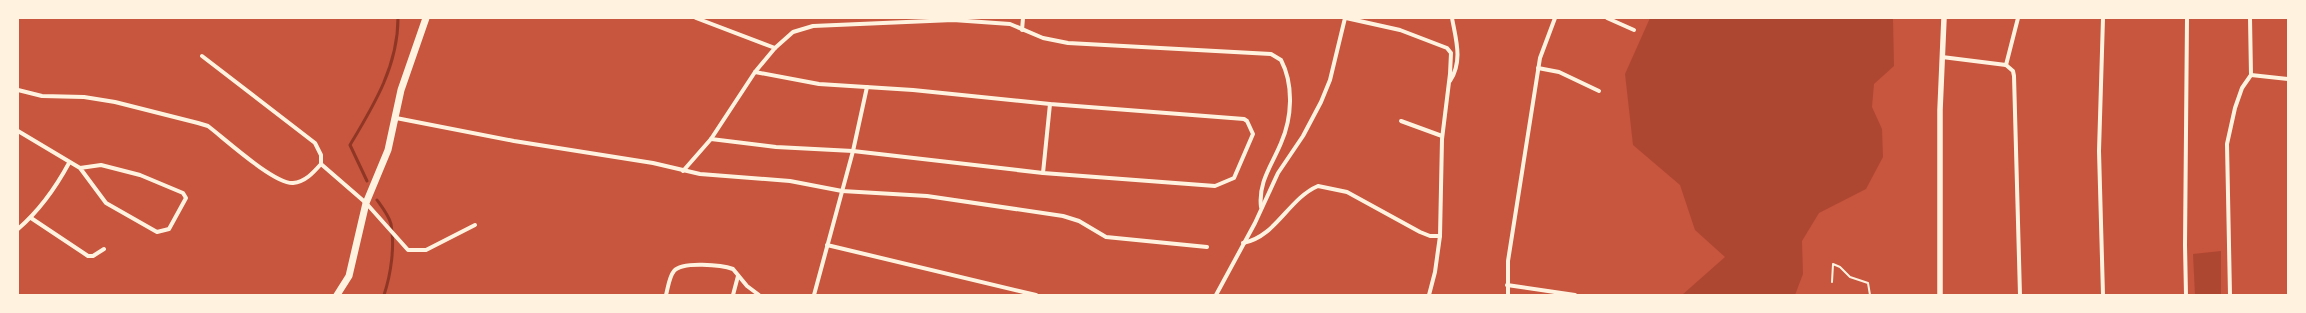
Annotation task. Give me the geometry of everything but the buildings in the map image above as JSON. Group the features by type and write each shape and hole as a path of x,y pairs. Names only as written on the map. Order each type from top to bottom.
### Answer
{"main road":[{"path":"337,295 349,276 366,203 388,150 401,90 426,18"}],"street":[{"path":"696,18 775,48"},
{"path":"1022,30 1023,18"},
{"path":"1216,295 1278,173 1303,136 1321,102 1330,80 1346,18 1400,30 1447,48 1451,53 1449,83 1442,136 1440,236 1436,272 1429,295"},
{"path":"1449,83 1457,71 1458,51 1452,18"},
{"path":"1508,295 1508,261 1538,68 1540,58 1555,18"},
{"path":"1607,18 1634,30"},
{"path":"1940,295 1942,57 1944,18"},
{"path":"2006,65 2018,18"},
{"path":"2103,18 2099,150 2104,295"},
{"path":"2186,295 2185,237 2187,18"},
{"path":"2230,295 2227,144 2235,108 2242,88 2251,75 2250,18"},
{"path":"683,171 710,140 755,72 775,48 793,32 813,26 953,19 1010,24 1043,38 1068,43 1271,54 1281,60 1289,82 1287,124 1281,144 1263,183 1260,195 1261,207"},
{"path":"202,56 315,142 320,155 321,164 366,203 408,250 426,250 475,226"},
{"path":"1942,57 2006,65 2013,71 2020,295"},
{"path":"1538,68 1559,72 1599,91"},
{"path":"710,140 776,147 853,151 1043,173 1215,186 1234,178 1253,134 1247,121 1244,119 1050,104 913,90 819,84 755,72"},
{"path":"2251,75 2288,79"},
{"path":"814,295 853,151 867,87"},
{"path":"18,90 42,96 84,97 115,102 208,126 270,175 285,182 301,181 321,164"},
{"path":"1043,173 1050,104"},
{"path":"396,118 514,141 653,163 683,171 790,181 842,191 927,196 1063,216 1079,221 1106,237 1207,247"},
{"path":"1401,121 1442,136"},
{"path":"18,131 69,163 80,168 106,203 157,232 170,229 186,198 183,193 140,175 101,165 80,168"},
{"path":"18,229 31,218 55,189 69,163"},
{"path":"1243,243 1257,238 1270,228 1297,199 1318,186 1347,192 1420,232 1440,236"},
{"path":"31,218 88,256 93,256 104,250"},
{"path":"827,245 1036,295"},
{"path":"666,295 674,271 679,267 700,264 726,266 733,269 738,276 759,295"},
{"path":"733,295 738,276"},
{"path":"1507,285 1574,295"}],"lane":[{"path":"1832,282 1833,264 1840,267 1850,277 1868,283 1870,295"}],"shaded area":[{"path":"1650,18 1893,18 1894,66 1874,84 1872,107 1882,129 1883,157 1866,189 1819,213 1802,241 1803,274 1795,295 1682,295 1725,257 1695,230 1680,185 1633,145 1625,74"},
{"path":"2221,251 2221,295 2195,295 2193,254"}],"waterway":[{"path":"367,181 350,145 376,100 389,69 397,36 398,18"},
{"path":"377,200 389,218 393,241 392,260 384,295"}]}
